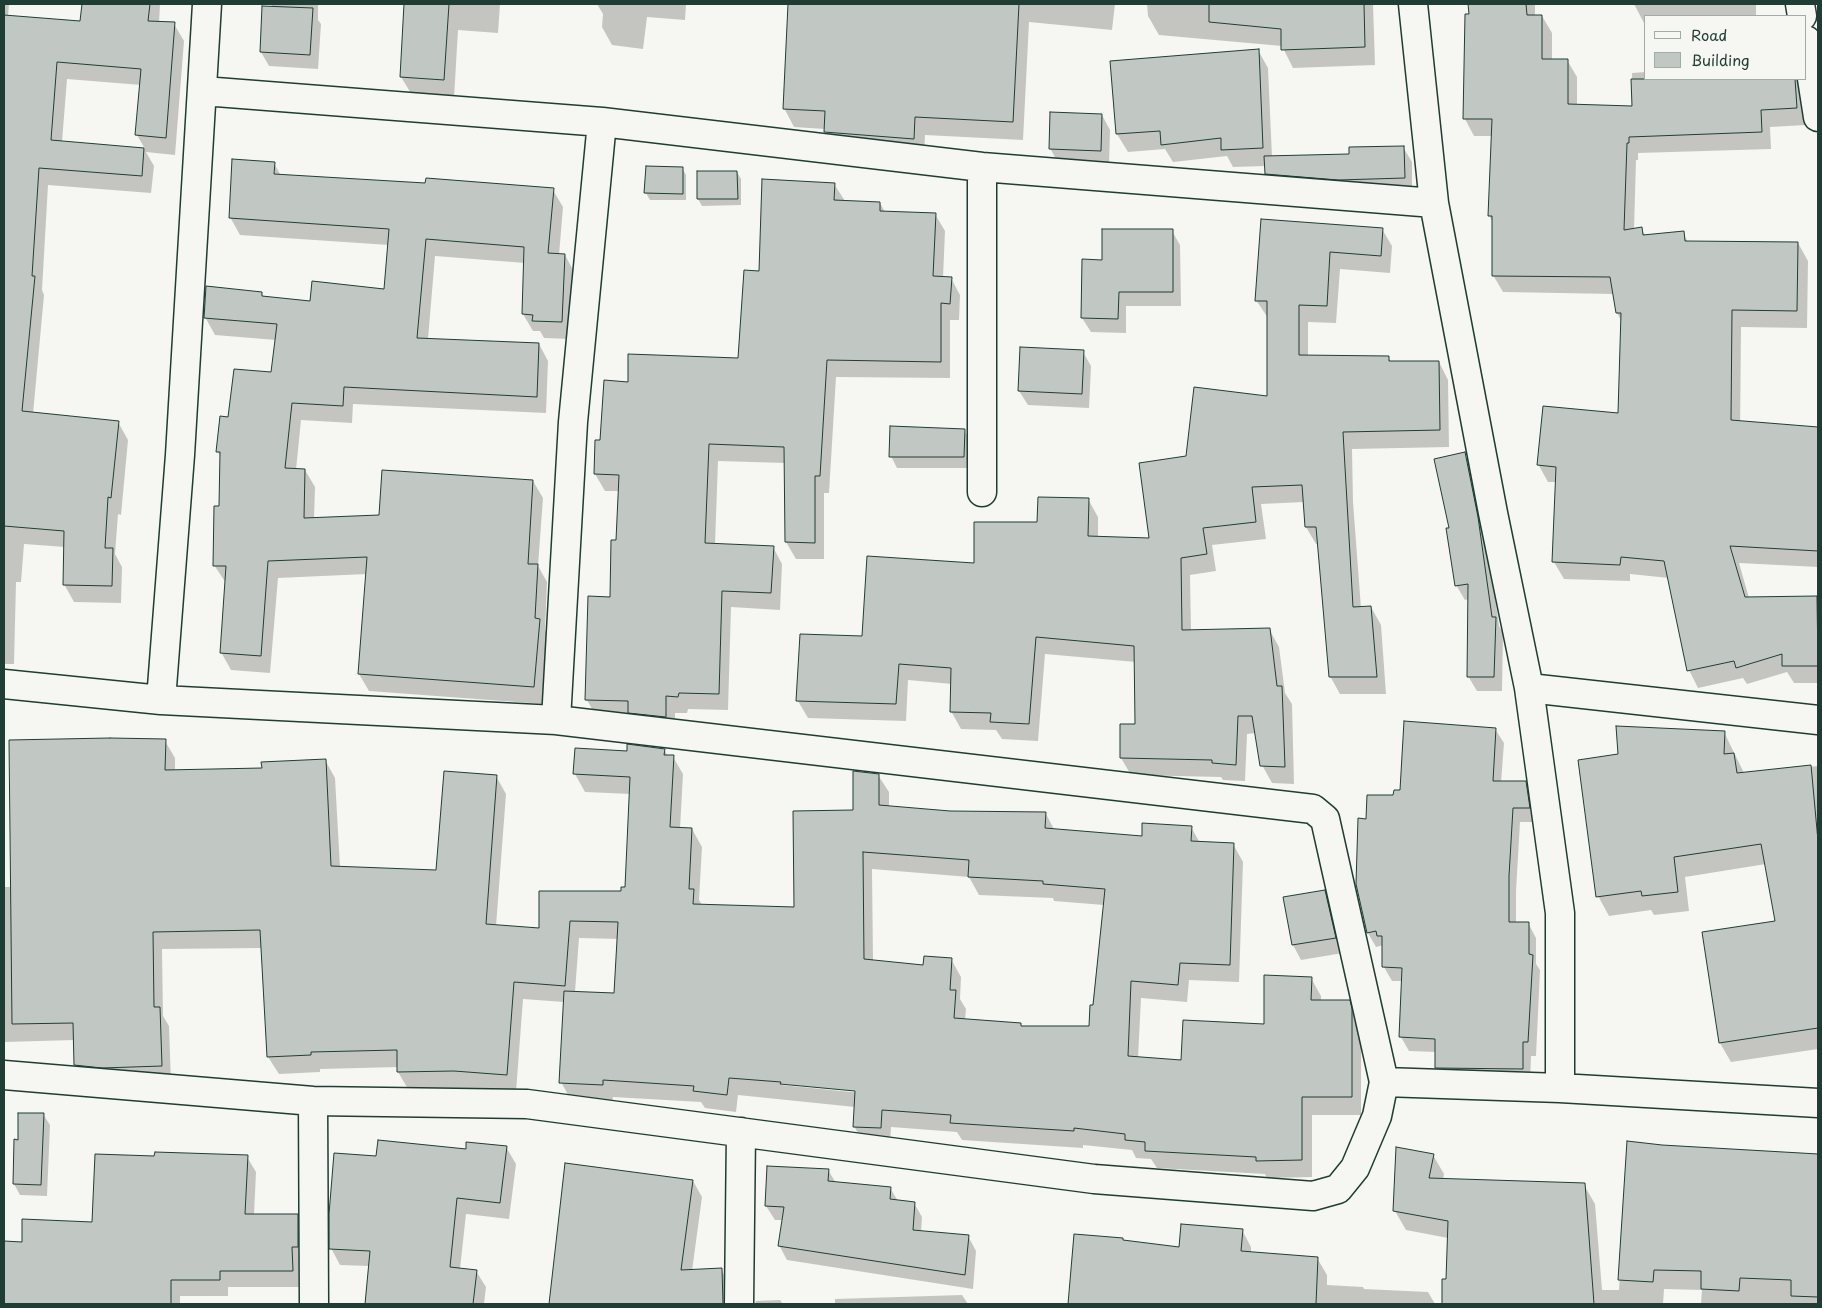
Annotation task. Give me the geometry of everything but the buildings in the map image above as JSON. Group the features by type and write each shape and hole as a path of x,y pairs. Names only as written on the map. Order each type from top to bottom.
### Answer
{"street":[{"path":"161,700 208,4"},
{"path":"1414,4 1434,203 1493,513 1529,688 1560,912 1560,1088"},
{"path":"1807,46 1818,117"},
{"path":"203,91 602,122 982,167 1434,203"},
{"path":"556,720 573,422 602,122"},
{"path":"982,167 982,492"},
{"path":"4,684 161,700 556,720 1313,810 1325,818 1384,1082 1376,1116 1355,1168 1338,1189 1313,1196 1094,1179 527,1104 313,1101 4,1075"},
{"path":"1529,688 1818,720"},
{"path":"1384,1082 1560,1088 1818,1103"},
{"path":"313,1101 314,1304"},
{"path":"739,1304 741,1132"}]}
